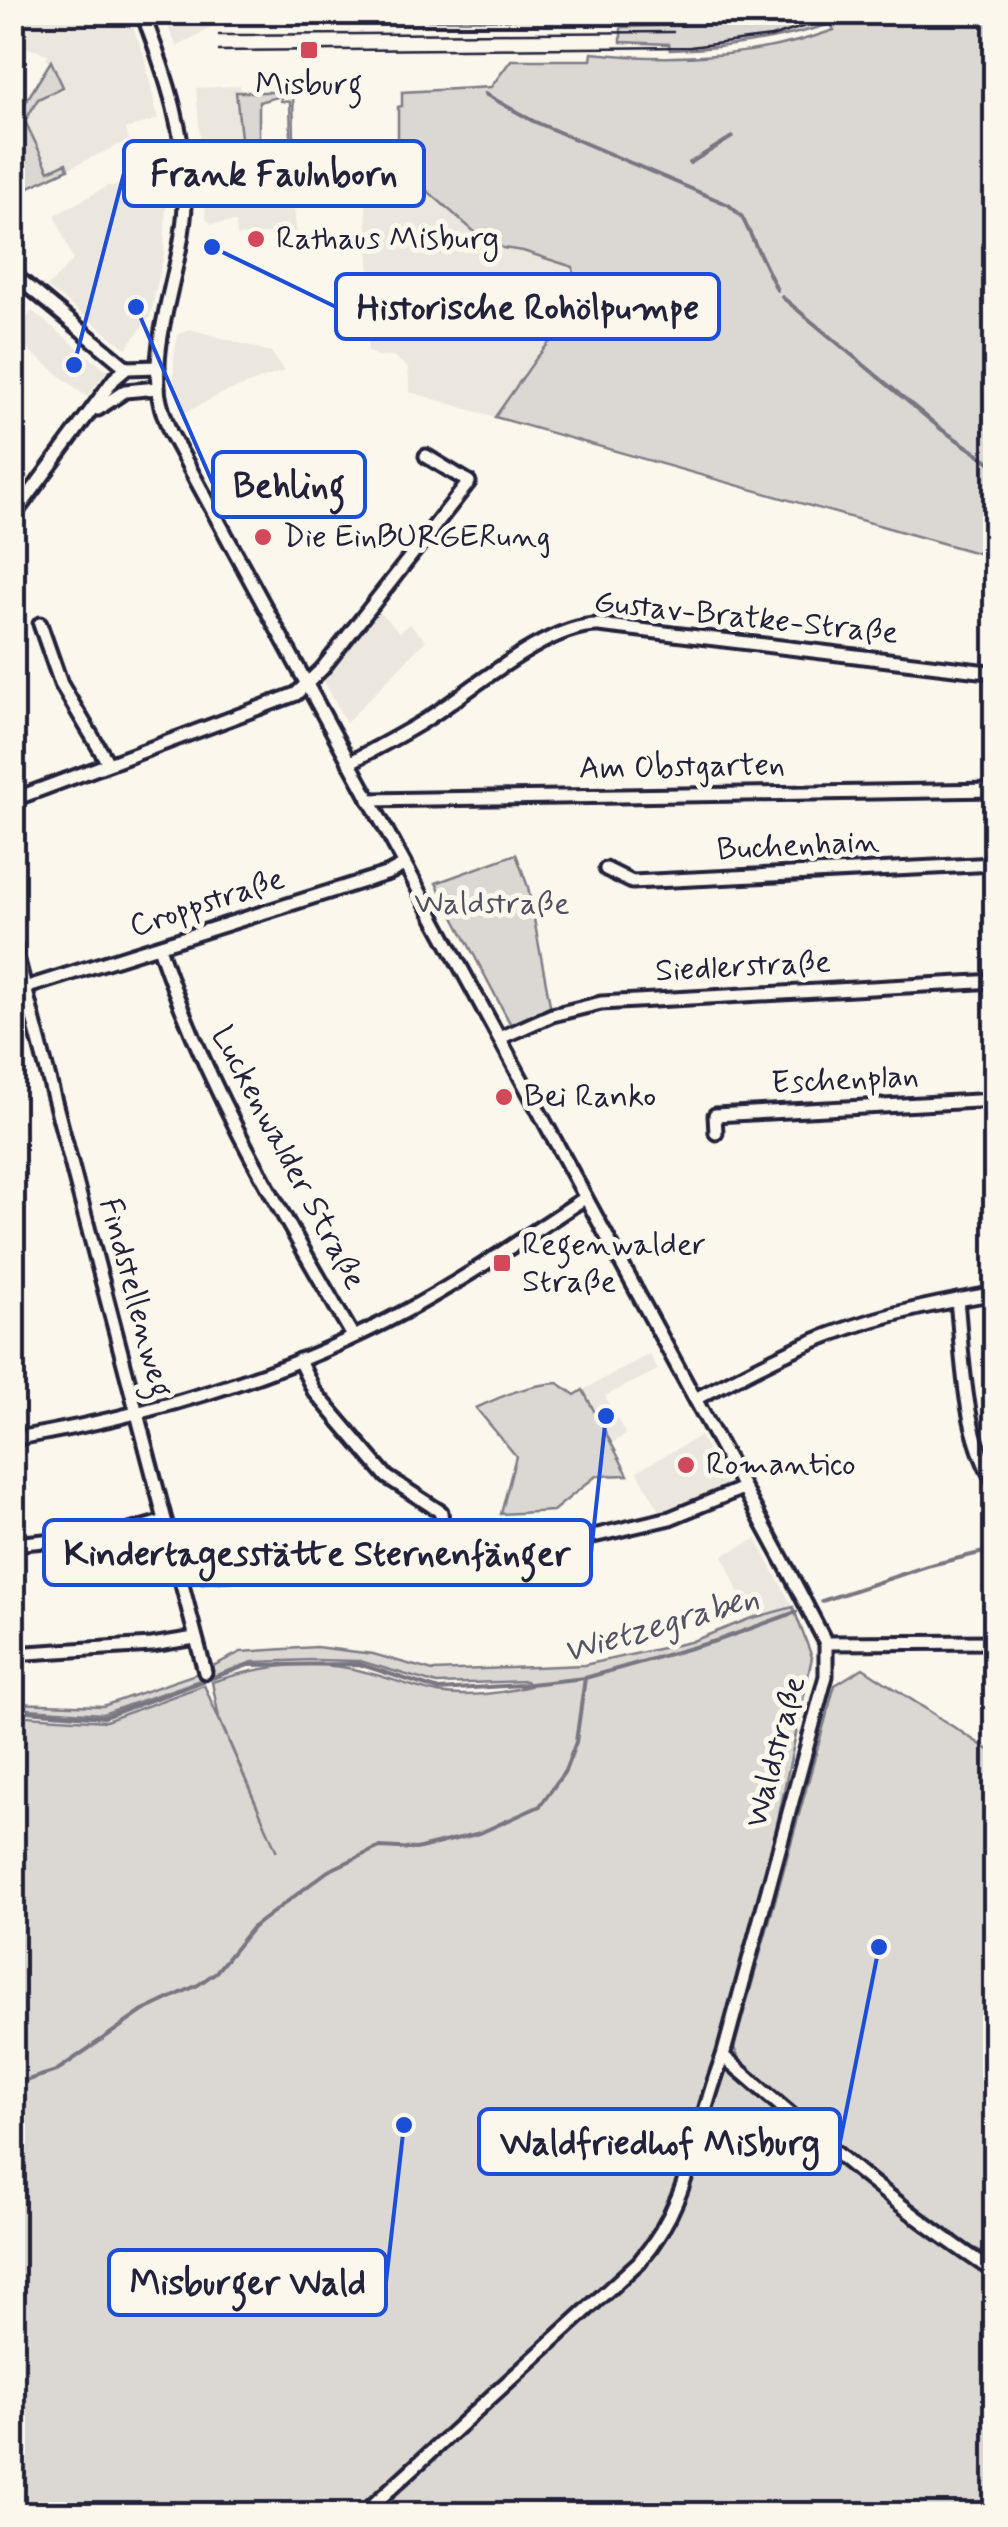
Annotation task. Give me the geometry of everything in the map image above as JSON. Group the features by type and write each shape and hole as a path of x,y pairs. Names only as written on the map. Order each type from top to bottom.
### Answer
{"street":[{"name":"Waldstraße","path":"142,12 174,107 186,202 181,253 158,367 158,388 170,432 826,1643 826,1676 723,2056 677,2206 662,2235 639,2262 363,2514"},
{"path":"12,272 127,368 158,367"},
{"path":"12,518 101,396 127,368"},
{"path":"90,415 125,390 158,388"},
{"path":"12,800 296,694 322,669 469,482 426,456"},
{"path":"40,624 61,684 108,764"},
{"name":"Gustav-Bratke-Straße","path":"349,763 427,719 552,636 580,626 599,625 996,673"},
{"name":"Am Obstgarten","path":"369,800 996,790"},
{"name":"Buchenhain","path":"606,870 632,882 996,864"},
{"name":"Croppstraße","path":"19,991 390,873 404,865"},
{"name":"Findstellenweg","path":"12,938 19,991 205,1672"},
{"name":"Luckenwalder Straße","path":"158,948 224,1110 353,1336"},
{"name":"Siedlerstraße","path":"500,1038 552,1015 602,1003 996,981"},
{"name":"Eschenplan","path":"716,1133 715,1114 996,1100"},
{"path":"12,1439 136,1414 299,1360 449,1286 585,1198"},
{"path":"695,1399 827,1336 890,1315 996,1293"},
{"path":"957,1300 974,1427 982,1462 993,1480"},
{"path":"299,1360 314,1392 386,1477 442,1512 446,1561"},
{"path":"181,1576 508,1556 651,1523 743,1488"},
{"path":"12,1544 119,1534 165,1521"},
{"path":"12,1654 152,1645 195,1638"},
{"path":"826,1643 996,1642"},
{"path":"723,2056 876,2186 946,2241 996,2273"}],"shaded area":[{"path":"12,13 127,13 144,55 158,119 126,129 129,140 25,189 14,121 50,62 46,60 48,54 15,44 18,34 13,32"},
{"path":"162,13 235,13 177,47"},
{"path":"240,86 244,159 202,162 196,88"},
{"path":"273,173 274,191 293,190 296,232 237,236 236,222 212,224 206,219 204,187 220,186 220,176"},
{"path":"415,180 477,234 503,248 573,267 577,308 495,417 410,392 408,368 393,356 377,356 368,351 367,332 373,331 365,192"},
{"path":"167,185 164,253 150,317 126,348 47,287 73,260 55,215 108,186"},
{"path":"32,311 107,371 87,397 13,338"},
{"path":"190,329 271,352 284,371 223,393 181,415 174,357 178,335"},
{"path":"375,608 400,632 409,624 426,640 346,723 322,677"},
{"path":"649,1354 658,1370 605,1396 626,1435 611,1443 583,1390"},
{"path":"700,1436 727,1485 660,1511 637,1471"},
{"path":"756,1539 793,1607 749,1619 723,1555"}],"green space":[{"path":"729,12 765,13 687,20 602,19 607,13 687,13 688,18"},
{"path":"421,13 598,15 598,19 428,20"},
{"path":"794,13 995,13 995,558 495,417 577,308 573,267 503,248 477,234 415,180 319,184 306,167 315,169 323,160 318,154 320,148 324,157 379,156 379,146 398,142 402,92 491,87 511,60 591,60 592,53 714,55 774,47 834,30 831,24 752,43 712,48 670,50 669,44 621,42 621,27 729,24"},
{"path":"51,61 63,87 38,99 25,121 49,171 66,163 68,169 25,189 14,121"},
{"path":"236,92 293,92 294,142 302,143 302,155 295,162 278,155 282,139 291,138 290,102 281,101 281,96 259,102 259,139 268,139 264,155 249,152 243,156"},
{"name":"Waldstraße","path":"516,854 528,887 551,1010 511,1025 436,883"},
{"path":"558,1383 575,1395 583,1390 628,1475 596,1476 553,1511 501,1514 516,1456 476,1408 516,1391"},
{"path":"793,1607 812,1657 774,1839 718,2059 872,2190 995,2279 995,2514 13,2514 12,1715 106,1721 204,1685 277,1852 219,1718 212,1682 291,1665 324,1665 449,1694 484,1694 530,1686 526,1681 437,1684 360,1661 253,1662 211,1677 209,1668 241,1652 316,1647 373,1654 433,1671 584,1665 690,1642"},
{"path":"863,1668 995,1754 995,2257 947,2237 742,2065 734,2048 835,1685"},
{"path":"201,1672 203,1679 103,1714 13,1708 13,1703 103,1706"}],"waterway":[{"path":"485,94 533,121 729,205 742,217 777,290"},
{"path":"690,163 732,137"},
{"path":"782,297 941,429 996,466"},
{"name":"Wietzegraben","path":"822,1601 927,1566 996,1549"},
{"name":"Wietzegraben","path":"12,1710 104,1717 248,1665 359,1664 439,1690 585,1678 719,1640 796,1612"},
{"path":"12,2085 56,2071 143,2011 198,1985 216,1972 252,1928 328,1871 380,1847 416,1849 480,1833 540,1806 565,1771 576,1742 585,1678"}],"tram line":[{"path":"219,51 690,47 771,37 849,12"},
{"path":"219,35 673,32"}],"place":[{"name":"Misburg","path":"309,50"},
{"name":"Rathaus Misburg","path":"256,239"},
{"name":"Historische Rohölpumpe","path":"212,247"},
{"name":"Behling","path":"136,307"},
{"name":"Frank Faulnborn","path":"74,365"},
{"name":"Die EinBURGERung","path":"263,537"},
{"name":"Bei Ranko","path":"504,1097"},
{"name":"Regenwalder Straße","path":"502,1263"},
{"name":"Kindertagesstätte Sternenfänger","path":"606,1416"},
{"name":"Romantico","path":"686,1465"},
{"name":"Waldfriedhof Misburg","path":"879,1947"},
{"name":"Misburger Wald","path":"404,2125"}]}
